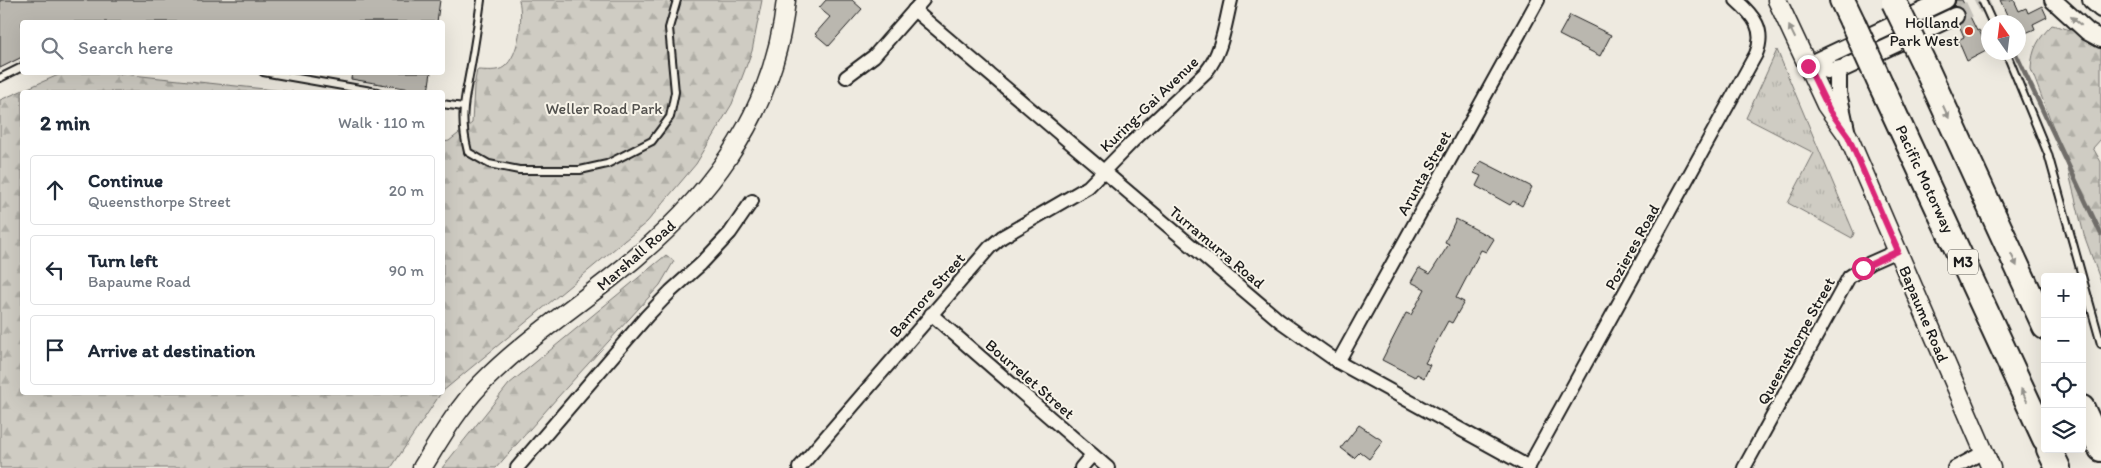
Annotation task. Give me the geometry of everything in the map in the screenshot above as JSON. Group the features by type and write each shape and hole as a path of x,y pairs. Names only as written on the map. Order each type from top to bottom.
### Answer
{"highway":[{"name":"Pacific Motorway","path":"1842,0 2041,430"},
{"path":"1894,1 2041,318"},
{"path":"2086,417 2101,449"},
{"path":"2052,453 2058,468"}],"main road":[{"name":"Marshall Road","path":"422,468 464,404 499,366 642,252 695,202 713,180 744,131 761,98 778,48 786,0"},
{"name":"Bapaume Road","path":"1777,0 1830,111 1848,136 1987,460"}],"street":[{"name":"Kuring-Gai Avenue","path":"1103,172 1212,64 1219,49 1232,0"},
{"name":"Arunta Street","path":"1338,362 1538,0"},
{"name":"Pozieres Road","path":"1528,467 1756,54 1760,39 1759,28 1756,20 1736,0"},
{"path":"1808,65 1946,0"},
{"path":"2053,0 2088,32 2101,39"},
{"path":"2091,0 2101,9"},
{"name":"Turramurra Road","path":"918,5 1103,172 1280,321 1338,362 1528,467"},
{"path":"846,77 874,56 918,5"},
{"path":"1808,65 1832,71 1838,70 1955,16"},
{"path":"1838,70 1838,94 1848,136"},
{"name":"Barmore Street","path":"799,468 997,240 1083,192 1103,172"},
{"path":"517,468 647,316 730,233 752,201"},
{"name":"Queensthorpe Street","path":"1744,468 1849,278 1870,264 1898,251"},
{"name":"Bourrelet Street","path":"931,314 1108,468"},
{"path":"1081,468 1092,455"},
{"path":"1954,468 1987,460"}],"lane":[{"path":"481,0 472,64 463,107 464,134 468,152 489,164 519,170 580,170 607,164 652,141 670,117 675,92 669,28 677,0"},
{"path":"1982,0 1989,15"},
{"path":"2009,60 2048,154 2101,344"},
{"path":"0,78 20,68"},
{"path":"280,75 366,90"},
{"path":"445,104 463,107"}],"green space":[{"name":"Weller Road Park","path":"519,0 762,0 752,51 732,104 696,164 647,222 445,389 445,142 449,141 472,123 477,70 501,69 514,54 519,35"},
{"path":"2052,25 2082,33 2101,49 2101,139 2093,148 2101,162 2101,282 2084,235 2066,161 2031,69 2037,45"},
{"path":"1777,50 1854,233 1852,238 1788,203 1814,153 1746,118"},
{"path":"58,75 132,75 274,90 23,90"},
{"path":"20,91 20,395 440,395 391,468 0,468 0,100"},
{"path":"666,255 674,261 660,285 496,468 442,468 509,384"}],"building":[{"path":"0,0 440,0 437,20 20,20 20,58 0,68"},
{"path":"826,0 852,0 862,9 829,46 815,34 830,17 819,8"},
{"name":"Holland Park West","path":"1956,0 1962,0 1977,31 1979,30 1981,34 1981,54 1967,61 1958,40 1964,37 1959,25 1963,21 1964,12 1954,6"},
{"path":"2000,0 2014,0 2019,11 2026,8 2028,13 2042,6 2047,17 2033,24 2035,29 2026,33 2026,15 2007,15"},
{"path":"1570,15 1611,35 1600,56 1559,35"},
{"path":"352,75 431,75 428,90 416,90 351,79"},
{"path":"1481,161 1532,187 1522,206 1513,201 1510,205 1476,186 1481,176 1474,173"},
{"path":"1456,219 1494,239 1486,252 1481,250 1456,298 1464,302 1452,323 1448,321 1425,363 1430,365 1424,378 1417,374 1415,377 1382,360 1406,313 1411,315 1425,289 1411,282 1419,268 1430,274 1449,244 1445,242"},
{"path":"1359,425 1383,441 1369,459 1360,452 1354,458 1341,448"}],"waterway":[{"path":"2019,60 2101,234"}],"tunnel":[{"path":"1955,16 1989,0"}],"place":[{"name":"Holland Park West","path":"1969,31"}],"route":[{"path":"1808,66 1834,119 1848,136 1898,251 1863,268"}]}
